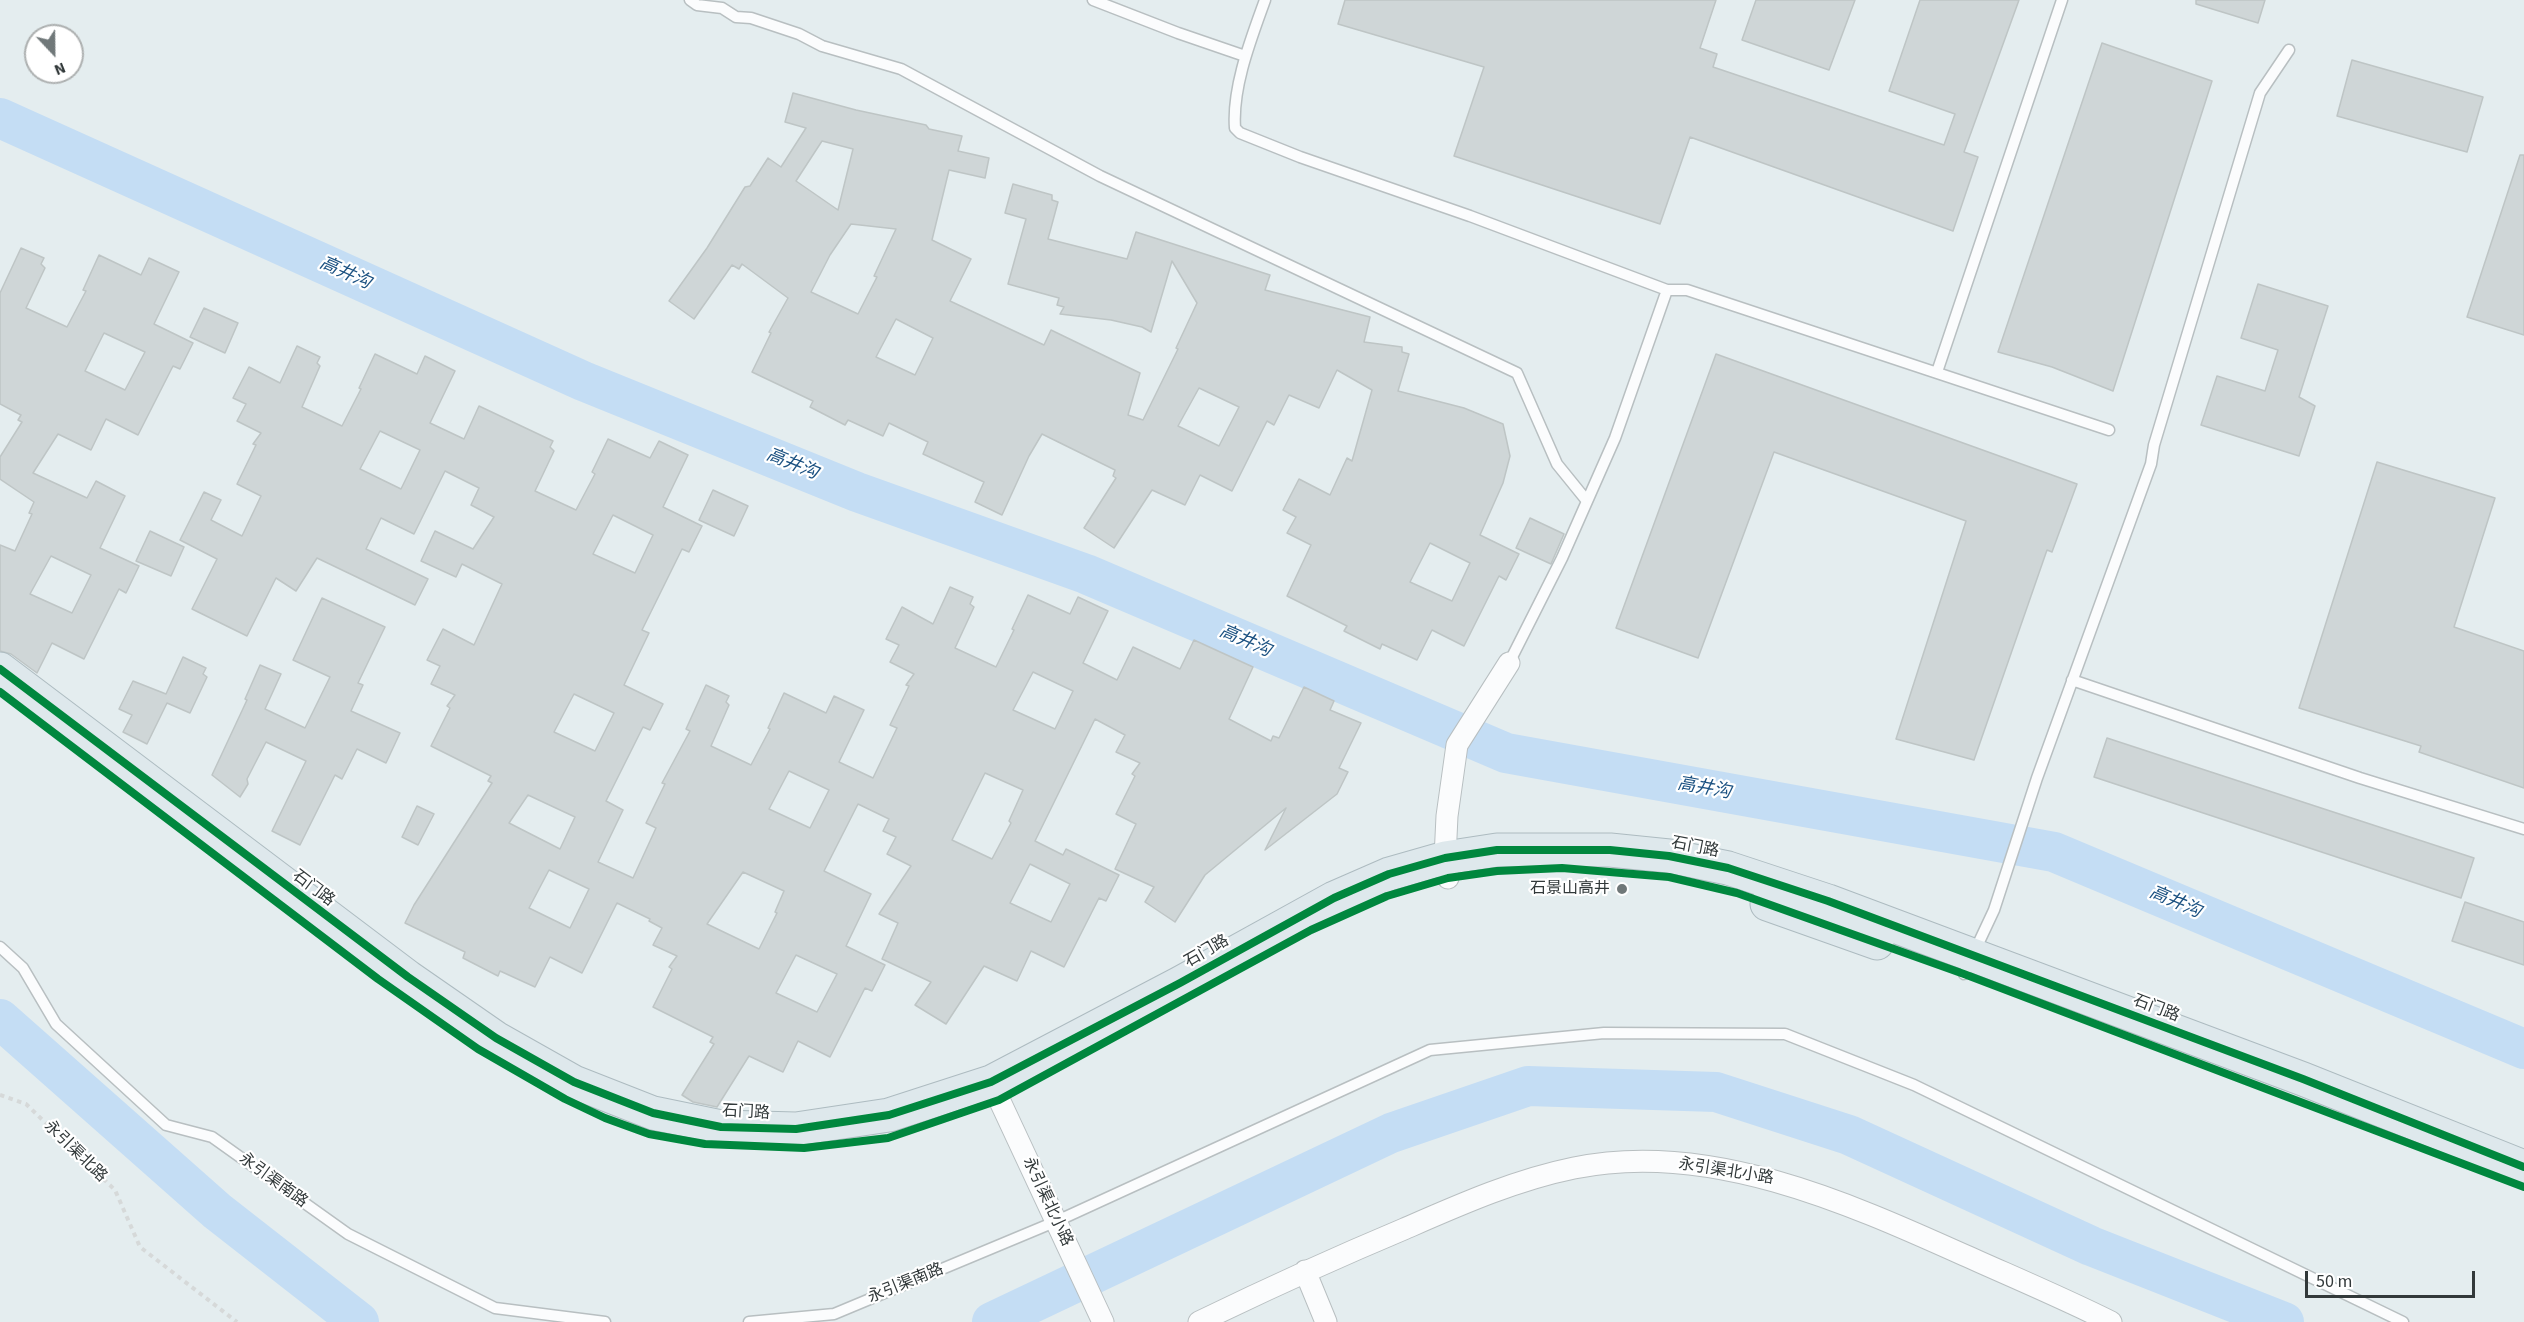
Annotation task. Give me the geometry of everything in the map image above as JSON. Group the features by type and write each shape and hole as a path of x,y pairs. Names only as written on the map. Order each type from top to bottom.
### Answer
{"highway":[{"name":"石门路","path":"0,669 408,977 496,1038 574,1082 653,1113 721,1126 796,1129 890,1115 995,1091"},
{"name":"石门路","path":"0,692 387,986 478,1049 565,1099 605,1118 650,1134 705,1144 804,1148 888,1138 995,1091 1311,930 1417,885 1446,868 1497,871 1562,868 1669,877 1737,893 1969,965 2303,1079 2524,1167"},
{"name":"石门路","path":"1969,965 2524,1187"}],"street":[{"path":"1446,868 1450,790 1457,745 1509,663"},
{"name":"永引渠北小路","path":"995,1091 1103,1322"},
{"name":"永引渠北小路","path":"1199,1322 1305,1271 1471,1200 1576,1167 1637,1162 1692,1164 1779,1180 1875,1216 2111,1322"},
{"path":"1305,1271 1326,1322"}],"lane":[{"path":"690,0 697,5 722,8 736,17 751,18 799,34 822,46 901,69 1100,176 1517,373 1557,464 1587,501"},
{"path":"1093,0 1245,56"},
{"path":"1265,0 1245,56 1234,114 1234,128 1240,133 1300,157 1470,216 1667,290 1687,290 2109,430"},
{"path":"1937,372 2062,0"},
{"path":"1969,965 1997,899 2037,778 2151,464 2154,445 2252,115 2260,93 2289,50"},
{"path":"1509,663 1562,558 1616,438 1667,290"},
{"path":"2072,680 2360,778 2524,829"},
{"name":"永引渠南路","path":"0,947 23,968 56,1024 166,1125 212,1137 348,1234 495,1308 605,1322"},
{"name":"永引渠南路","path":"748,1322 834,1314 1057,1221 1430,1050 1604,1033 1785,1034 1914,1085 2403,1322"}],"building":[{"path":"1345,0 1716,0 1700,48 1717,54 1713,67 1944,145 1955,114 1889,91 1920,0 2019,0 1964,152 1978,157 1953,231 1690,137 1660,224 1454,156 1484,67 1338,24"},
{"path":"1756,0 1855,0 1829,70 1742,40"},
{"path":"2196,0 2265,0 2258,23 2196,4"},
{"path":"2102,43 2212,81 2113,391 2052,367 1998,352"},
{"path":"2352,60 2483,97 2467,152 2337,116"},
{"path":"793,93 962,136 958,151 989,158 985,178 949,170 932,240 971,259 950,301 1044,345 1051,330 1140,373 1128,415 1143,420 1178,349 1176,348 1197,303 1172,261 1151,332 1142,327 1111,320 1060,314 1064,307 1057,305 1059,298 1008,284 1026,219 1005,213 1013,184 1052,195 1052,200 1058,202 1048,239 1127,259 1136,232 1270,275 1265,290 1370,317 1364,342 1402,347 1402,352 1409,354 1398,391 1464,408 1503,424 1510,456 1503,483 1480,535 1519,554 1506,580 1499,576 1464,646 1432,630 1417,660 1382,644 1380,649 1344,631 1347,626 1287,596 1311,545 1287,533 1296,517 1283,510 1299,479 1330,495 1347,458 1352,461 1372,390 1337,370 1319,408 1289,395 1274,425 1267,421 1232,491 1200,475 1185,505 1152,490 1114,548 1084,528 1116,478 1113,476 1115,470 1042,434 1029,456 1002,515 975,502 984,482 923,454 928,442 889,423 883,436 848,420 845,425 810,407 813,401 752,372 771,333 769,332 788,298 742,264 739,269 732,265 694,319 669,301 707,248 745,187 750,186 768,158 781,167 806,128 785,122","holes":["822,141 853,149 838,210 796,181","851,224 896,229 874,276 877,277 858,314 811,292 830,255","896,319 933,338 915,375 876,357","1199,388 1239,407 1219,446 1178,426","1430,543 1470,563 1452,601 1410,582"]},
{"path":"2520,155 2524,155 2524,335 2467,317"},
{"path":"21,248 44,258 41,264 45,268 26,308 67,327 86,291 83,290 99,255 141,275 149,258 179,272 154,324 193,343 180,369 173,366 138,435 106,419 91,450 58,434 33,473 87,498 96,481 125,496 100,548 139,566 126,593 119,589 84,659 52,643 37,673 11,654 0,651 0,545 15,551 32,514 29,513 34,502 0,479 0,457 22,422 18,420 21,415 0,404 0,293","holes":["104,333 145,352 125,390 85,371","51,556 91,575 72,613 30,594"]},
{"path":"2258,284 2328,306 2299,397 2315,406 2299,456 2201,425 2217,376 2265,391 2278,350 2241,338"},
{"path":"204,308 238,323 225,353 190,337"},
{"path":"297,346 320,357 317,363 320,366 302,407 342,426 361,389 359,388 375,354 417,374 425,356 455,371 430,423 464,439 479,406 553,441 550,447 554,451 535,491 576,510 595,474 592,472 608,439 650,458 659,441 688,455 663,507 702,526 689,552 682,549 642,630 649,633 624,685 663,704 650,730 643,727 606,801 623,810 598,862 633,878 656,828 646,823 665,784 662,783 690,731 686,729 706,685 729,696 726,702 729,705 711,746 751,765 770,729 768,728 784,693 826,713 834,696 864,710 839,762 873,778 897,728 890,725 909,686 906,685 914,674 890,662 899,645 886,639 902,607 933,624 950,587 973,597 970,604 974,607 955,648 996,667 1028,595 1070,614 1078,597 1108,611 1083,663 1117,680 1133,647 1180,669 1194,640 1253,667 1229,719 1271,741 1273,736 1279,738 1304,687 1334,701 1330,710 1361,723 1339,768 1348,772 1337,794 1265,850 1286,808 1205,875 1175,922 1145,902 1154,887 1115,869 1136,824 1116,814 1135,776 1132,774 1140,763 1116,752 1125,735 1095,719 1035,841 1063,855 1066,849 1119,875 1106,901 1099,898 1064,967 1031,951 1017,981 984,966 946,1024 915,1005 931,982 882,959 898,923 879,914 911,866 887,854 896,837 883,831 889,819 858,804 824,871 871,894 846,946 885,965 872,991 865,988 830,1057 798,1041 783,1072 749,1056 717,1107 693,1102 682,1095 714,1044 710,1042 713,1037 653,1007 672,969 669,967 677,956 653,945 662,928 649,921 650,919 617,903 582,973 550,957 535,987 500,971 498,976 463,958 465,952 405,923 414,905 492,783 488,781 491,776 431,746 450,708 447,706 455,695 431,684 440,666 427,660 443,629 474,645 502,584 462,564 456,577 421,561 435,531 473,549 494,517 471,505 479,488 445,471 414,534 381,518 366,549 428,579 415,605 317,558 296,591 276,578 247,636 192,609 217,559 180,540 204,492 221,500 211,520 242,536 261,496 237,484 256,445 253,444 261,433 237,421 246,404 233,398 249,367 280,383","holes":["380,431 420,450 401,489 360,469","613,515 653,535 635,573 593,554","1033,672 1073,691 1055,729 1013,710","574,694 614,713 595,751 554,732","789,771 829,790 810,828 769,809","985,773 1023,790 1009,821 1011,823 992,859 952,840","528,795 575,817 560,849 509,823","1030,864 1070,884 1051,922 1010,903","549,870 589,889 570,928 529,908","743,872 784,891 775,912 777,913 759,949 707,924","796,955 837,974 817,1012 776,993"]},
{"path":"1716,354 2077,484 2052,552 2047,550 1974,760 1896,739 1966,521 1774,452 1698,658 1616,628"},
{"path":"2377,462 2495,498 2454,627 2524,651 2524,788 2419,752 2421,746 2299,708"},
{"path":"713,490 748,506 734,536 699,520"},
{"path":"1530,518 1564,534 1551,564 1516,548"},
{"path":"150,531 184,547 171,576 136,561"},
{"path":"322,598 385,627 358,683 363,685 351,711 400,733 386,763 357,749 342,779 335,775 300,845 272,831 306,761 266,742 240,797 212,775 247,700 245,699 260,665 281,674 265,709 305,728 330,677 293,660"},
{"path":"183,657 206,668 203,674 207,677 190,713 167,703 147,744 123,732 132,715 119,709 133,681 166,694"},
{"path":"2107,738 2474,858 2461,898 2094,777"},
{"path":"417,806 434,814 418,845 402,837"},
{"path":"2465,902 2524,922 2524,965 2452,941"}],"waterway":[{"name":"高井沟","path":"0,118 583,381 857,492 1086,574 1506,753 2054,852 2524,1049"},
{"path":"0,1019 217,1211 359,1322"},
{"path":"992,1322 1391,1133 1528,1086 1716,1092 1849,1135 2091,1246 2284,1322"}],"cycle path":[{"path":"0,669 408,977 496,1038 574,1082 653,1113 721,1127 796,1129 889,1115 991,1082 1180,983 1334,898 1389,874 1445,858 1497,850 1610,850 1669,856 1728,868 1828,901 2303,1079 2524,1167"},
{"path":"0,692 378,979 478,1049 565,1099 605,1118 649,1134 705,1144 804,1148 888,1138 999,1100 1311,930 1387,896 1448,878 1497,871 1562,868 1669,877 1737,893 1964,974 2524,1187"}],"place":[{"name":"石景山高井","path":"1622,889"}]}
